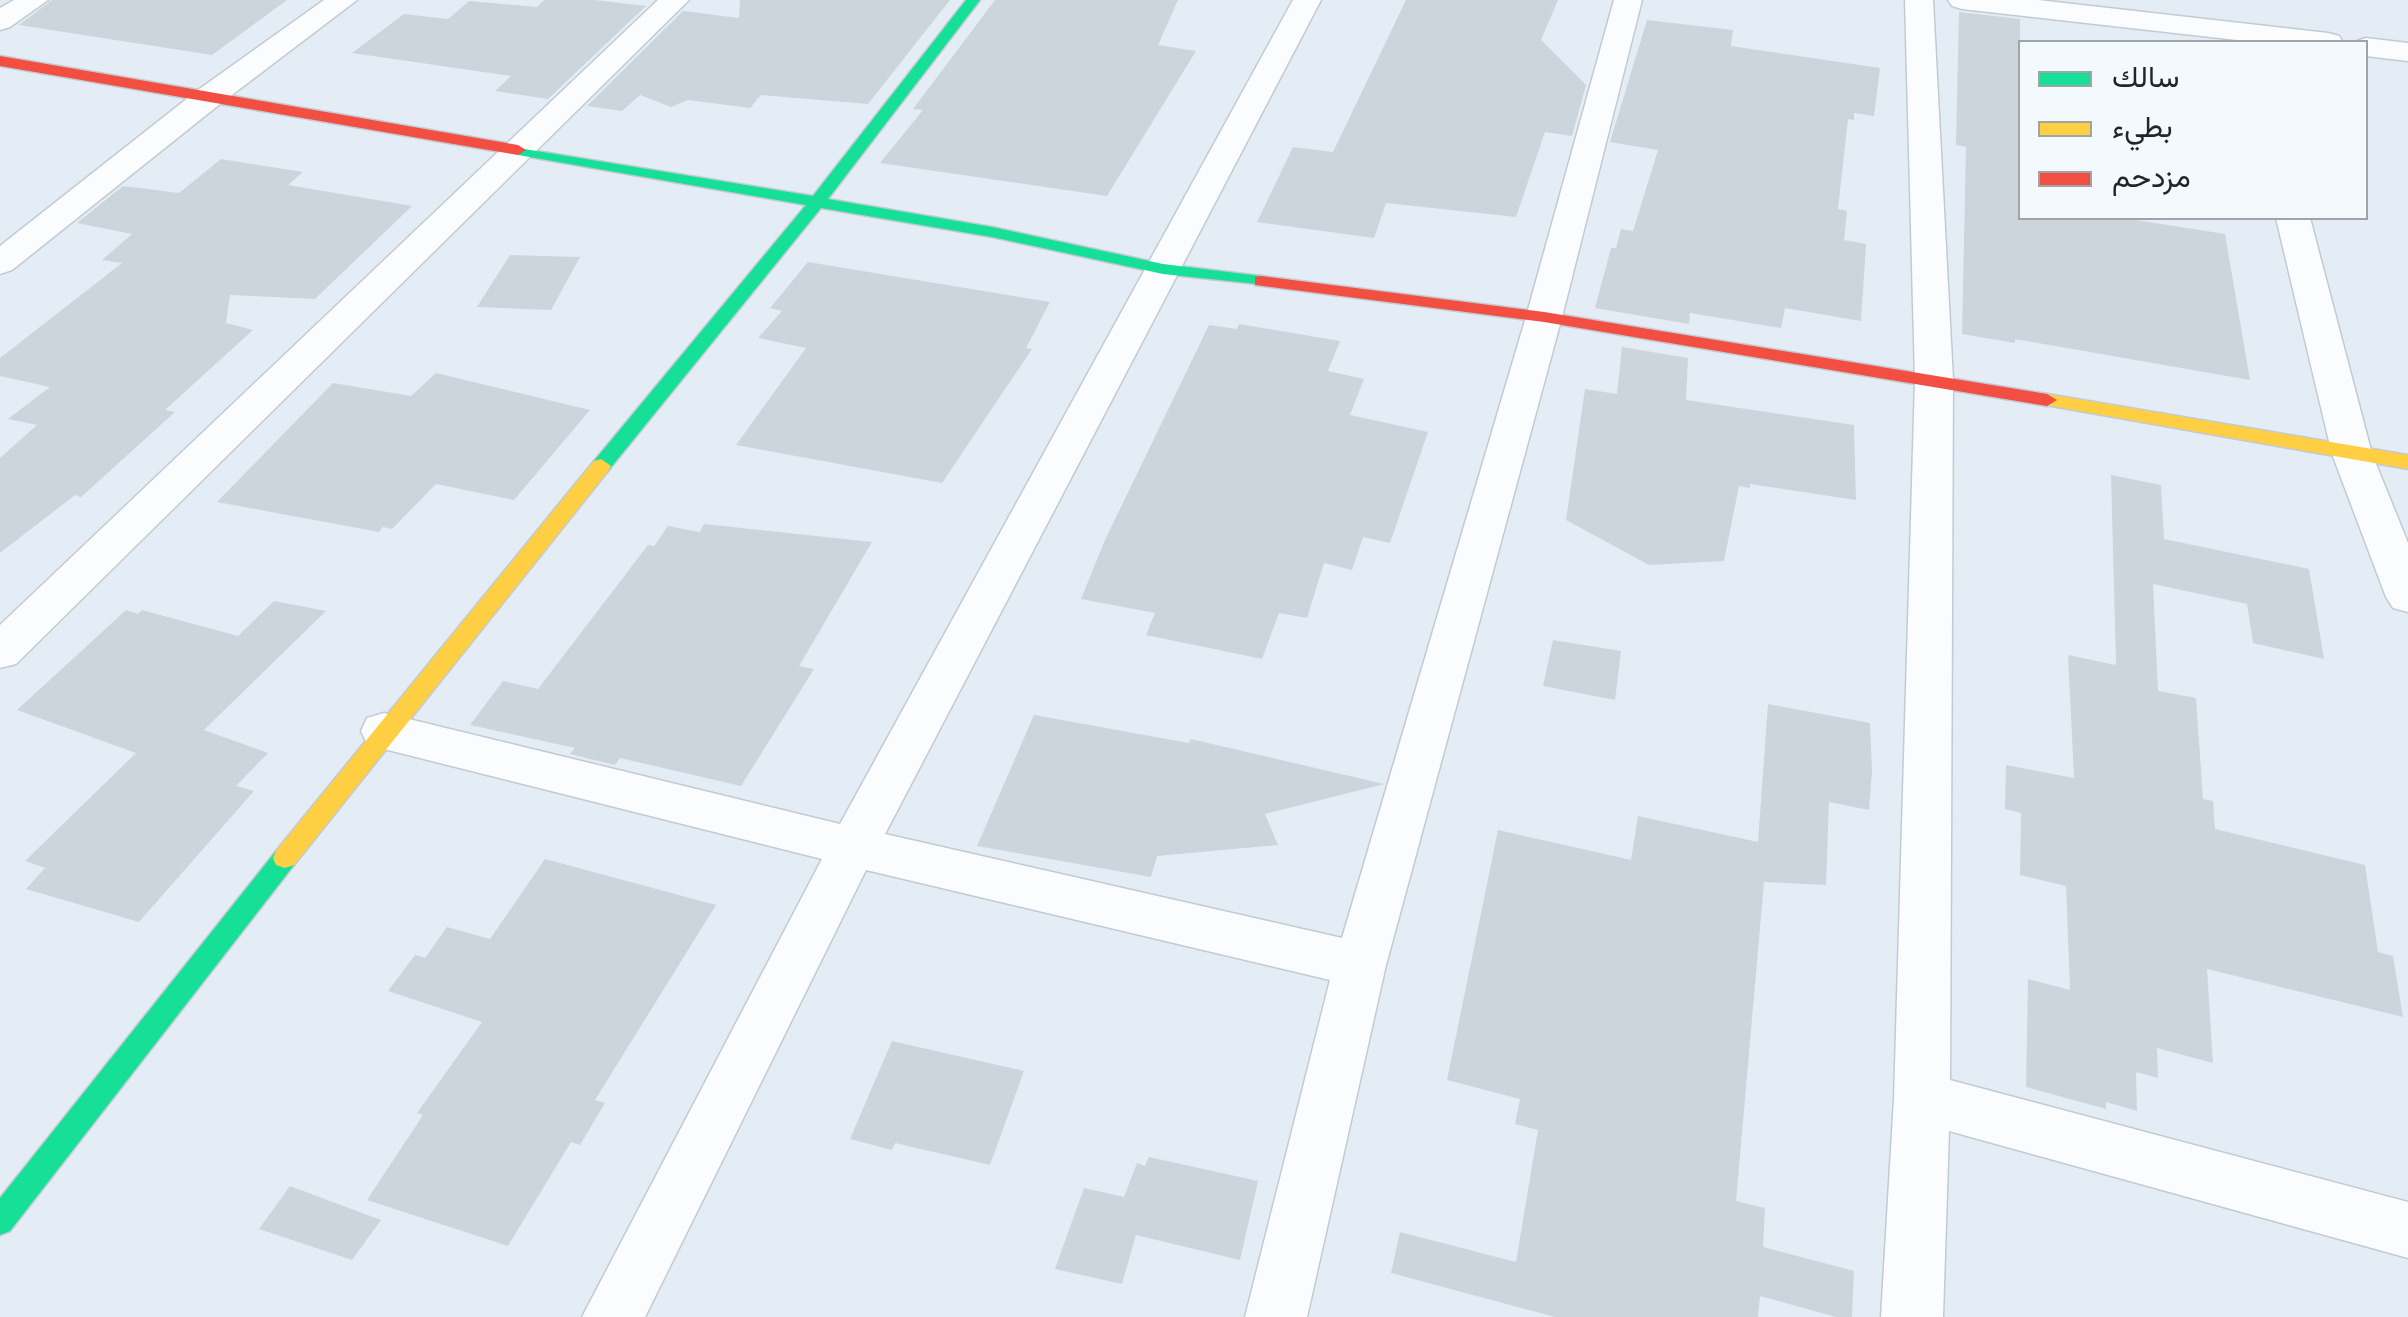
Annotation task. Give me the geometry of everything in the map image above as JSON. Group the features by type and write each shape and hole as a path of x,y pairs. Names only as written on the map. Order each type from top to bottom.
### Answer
{"street":[{"path":"0,21 34,0"},
{"path":"0,263 210,97 343,0"},
{"path":"3,645 676,0"},
{"path":"0,1221 384,731 817,202 974,0"},
{"path":"613,1317 854,847 1307,0"},
{"path":"1276,1317 1360,965 1544,317 1628,0"},
{"path":"1912,1317 1922,1098 1934,380 1919,0"},
{"path":"1962,0 2288,40"},
{"path":"2239,0 2249,38"},
{"path":"2368,47 2408,52"},
{"path":"0,62 992,232 1162,269 1544,317 2408,462"},
{"path":"2294,220 2352,454 2408,597"},
{"path":"384,731 854,847 1360,965"},
{"path":"1922,1098 2408,1230"}],"building":[{"path":"52,0 287,0 212,55 19,25"},
{"path":"544,0 646,6 548,99 495,91 511,76 352,53 404,14 448,19 469,1 537,7"},
{"path":"740,0 950,0 868,104 761,95 750,108 688,100 671,107 640,95 622,111 587,106 683,11 739,18"},
{"path":"995,0 1178,0 1158,45 1196,51 1107,196 880,163 923,110 913,109"},
{"path":"1406,0 1558,0 1541,40 1586,85 1572,136 1545,132 1516,217 1386,203 1374,238 1257,222 1293,147 1333,152"},
{"path":"1959,12 2020,19 2018,220 2136,220 2225,234 2250,380 2015,339 2015,343 1962,334 1966,147 1956,145"},
{"path":"1647,20 1733,30 1731,46 1880,68 1874,116 1854,113 1854,120 1848,119 1838,209 1847,211 1844,240 1866,244 1861,321 1785,308 1781,328 1690,313 1689,324 1595,308 1611,248 1616,248 1621,229 1633,231 1658,150 1610,142"},
{"path":"221,159 303,172 288,185 412,206 315,299 230,295 226,323 253,330 165,410 175,412 81,497 75,495 0,553 0,458 37,425 8,419 50,387 0,376 0,358 122,263 102,260 132,234 77,223 123,186 179,193"},
{"path":"510,255 580,257 551,310 477,307"},
{"path":"808,262 1050,302 1026,348 1032,349 942,483 736,445 806,348 758,338 782,311 770,308"},
{"path":"1239,324 1340,341 1328,371 1364,379 1350,415 1428,432 1390,543 1363,537 1352,570 1324,563 1307,618 1279,613 1262,659 1146,635 1155,613 1081,599 1105,540 1209,325 1237,329"},
{"path":"1622,347 1688,358 1686,400 1854,425 1856,500 1750,484 1750,488 1739,486 1724,561 1649,565 1566,520 1585,389 1617,394"},
{"path":"436,373 590,410 514,500 436,484 392,529 383,527 379,532 217,502 333,383 411,396"},
{"path":"2111,475 2161,485 2164,539 2309,569 2324,659 2253,643 2247,604 2153,584 2158,691 2196,698 2203,799 2213,801 2215,829 2365,865 2378,952 2393,956 2403,1017 2207,969 2213,1063 2157,1048 2158,1078 2136,1072 2137,1111 2106,1102 2106,1109 2026,1087 2028,979 2070,990 2066,886 2020,875 2021,813 2005,809 2006,765 2074,778 2068,655 2116,665"},
{"path":"704,524 872,542 799,666 814,669 741,786 620,758 615,765 570,754 575,748 470,725 503,681 538,689 648,545 654,546 668,526 700,532"},
{"path":"274,601 326,611 204,730 268,753 236,786 254,791 139,922 26,889 45,868 25,861 136,753 17,710 126,610 138,614 142,610 238,636"},
{"path":"1553,640 1621,651 1615,700 1543,686"},
{"path":"1768,704 1870,723 1872,772 1869,810 1829,802 1826,885 1764,882 1736,1201 1765,1208 1763,1247 1854,1271 1852,1317 1836,1317 1760,1296 1758,1317 1555,1317 1391,1273 1400,1232 1516,1262 1538,1130 1515,1124 1520,1099 1447,1080 1498,830 1631,860 1638,816 1758,842"},
{"path":"1034,715 1189,743 1191,739 1384,784 1265,814 1278,845 1157,856 1151,877 977,846"},
{"path":"545,859 716,905 595,1100 605,1103 580,1145 571,1142 508,1246 367,1200 423,1115 417,1113 482,1022 388,991 415,955 425,958 447,927 490,939"},
{"path":"892,1041 1024,1071 990,1165 895,1143 892,1150 850,1139"},
{"path":"1149,1157 1258,1181 1240,1260 1136,1235 1122,1284 1055,1269 1084,1188 1124,1197 1137,1163 1145,1166"},
{"path":"290,1186 381,1220 352,1260 259,1229"}],"traffic: fast":[{"path":"601,466 817,202 973,0"},
{"path":"518,150 992,232 1163,269 1261,281"},
{"path":"0,1221 285,858"}],"traffic: slow":[{"path":"2047,400 2408,462"},
{"path":"285,858 601,466"}],"traffic: jam":[{"path":"0,61 518,150"},
{"path":"1261,281 1544,317 2047,400"}]}
